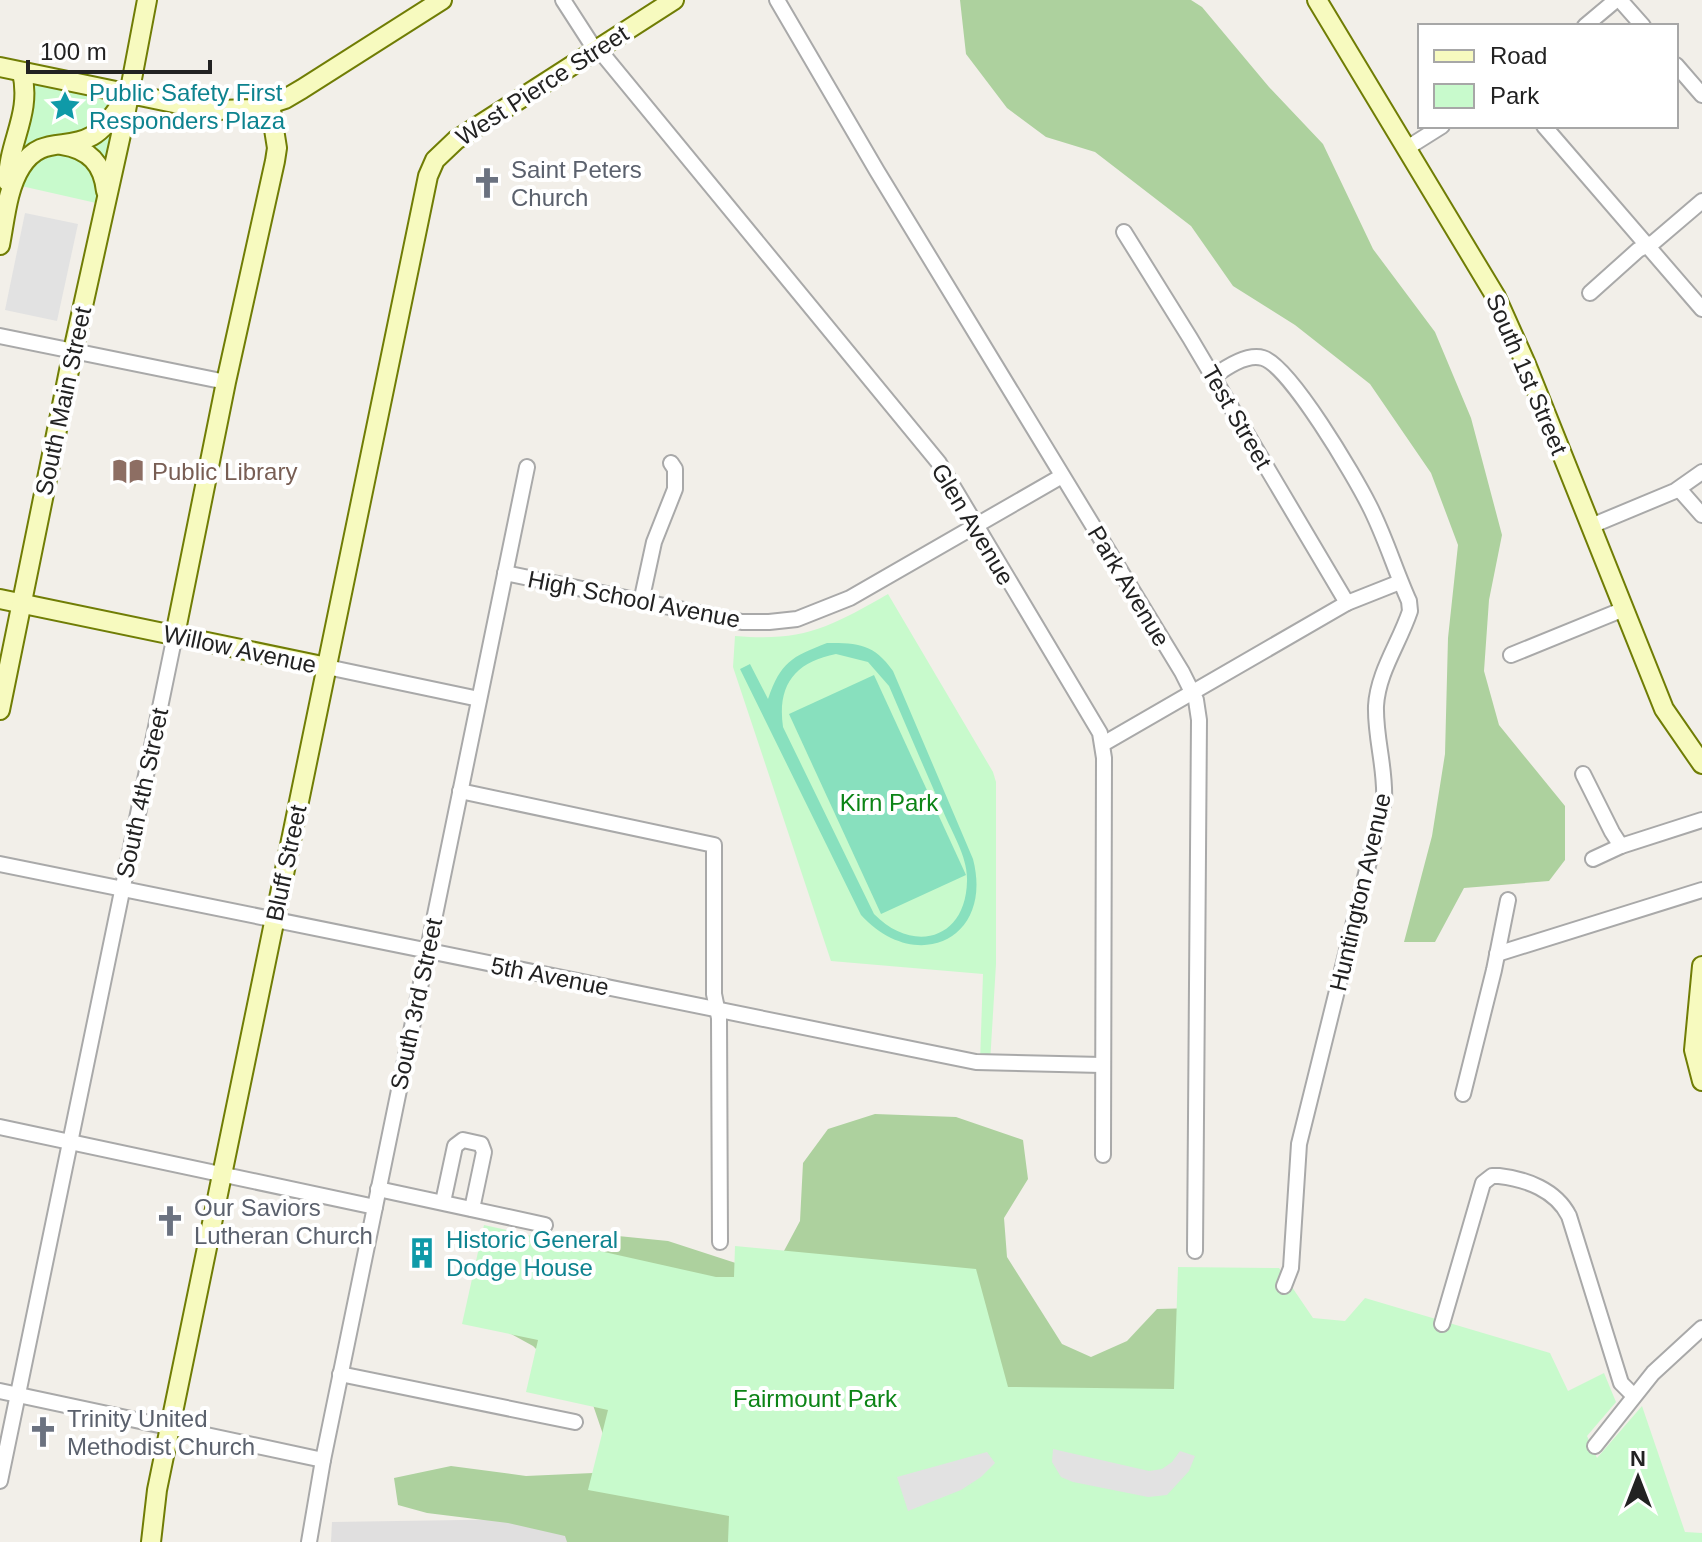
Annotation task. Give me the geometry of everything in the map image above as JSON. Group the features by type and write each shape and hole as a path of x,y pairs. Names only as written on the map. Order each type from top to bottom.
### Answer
{"main road":[{"name":"South Main Street","path":"0,710 147,0"},
{"path":"0,67 216,110 254,109 302,89 442,0"},
{"name":"West Pierce Street","path":"426,184 435,160 445,149 674,0"},
{"name":"South 1st Street","path":"1317,0 1508,323 1664,709 1702,764"},
{"path":"8,205 7,177 26,102 22,72"},
{"path":"0,245 15,179 27,159 36,151 95,135 129,93"},
{"name":"South 4th Street","path":"175,635 275,161 277,148 270,104"},
{"path":"56,144 80,150 97,163 105,181 107,198"},
{"name":"Bluff Street","path":"151,1542 157,1490 426,184"},
{"name":"Willow Avenue","path":"0,599 327,667"},
{"path":"1702,966 1694,1050 1702,1081"}],"street":[{"name":"Glen Avenue","path":"563,0 597,50 927,448 1094,724 1103,744 1103,1155"},
{"name":"Park Avenue","path":"777,0 1193,693 1199,720 1195,1251"},
{"path":"1588,24 1618,0 1641,24"},
{"path":"1678,67 1702,95"},
{"path":"1407,148 1439,128"},
{"path":"1546,128 1702,309"},
{"path":"1590,293 1638,250 1702,201"},
{"name":"Test Street","path":"1124,232 1347,603"},
{"path":"0,336 226,382"},
{"name":"Huntington Avenue","path":"1213,377 1249,358 1267,359 1277,367 1316,418 1370,507 1409,601 1410,611 1383,671 1376,708 1384,771 1384,801 1299,1144 1291,1268 1284,1286"},
{"path":"641,602 654,542 675,489 676,477 671,463"},
{"name":"South 3rd Street","path":"309,1542 340,1374 527,467"},
{"path":"1591,526 1679,489 1702,472"},
{"name":"High School Avenue","path":"505,573 742,622 797,619 850,598 1062,476"},
{"path":"1679,489 1702,515"},
{"path":"1103,744 1347,603 1400,582"},
{"path":"1511,655 1624,609"},
{"name":"South 4th Street","path":"0,1481 175,635"},
{"name":"Willow Avenue","path":"327,667 479,699"},
{"path":"1583,774 1621,846"},
{"path":"460,791 714,845 720,1242"},
{"path":"1593,859 1621,846 1702,820"},
{"name":"5th Avenue","path":"0,864 976,1062 1102,1065"},
{"path":"1497,954 1702,890"},
{"path":"1463,1094 1508,900"},
{"path":"0,1127 375,1207"},
{"path":"443,1202 455,1146 463,1140 481,1144 484,1152 472,1209"},
{"path":"1442,1324 1483,1183 1492,1176 1499,1176 1535,1184 1565,1208 1569,1216 1621,1383 1634,1396"},
{"path":"378,1189 545,1225"},
{"path":"1595,1446 1653,1373 1702,1328"},
{"path":"340,1374 575,1422"},
{"path":"0,1391 323,1460"}],"shaded area":[{"path":"25,213 78,224 57,321 5,310"},
{"path":"1053,1449 1149,1471 1162,1469 1180,1451 1195,1456 1189,1471 1167,1495 1148,1497 1061,1477 1052,1462"},
{"path":"987,1452 995,1463 981,1477 961,1490 908,1511 897,1477"},
{"path":"729,1516 728,1542 331,1542 332,1522"}],"green space":[{"path":"960,0 1191,0 1202,7 1269,87 1323,144 1373,249 1435,332 1471,418 1502,535 1489,600 1484,671 1499,725 1565,806 1565,860 1549,881 1464,888 1435,942 1404,942 1432,836 1445,754 1448,638 1458,545 1431,473 1370,384 1295,325 1233,286 1191,226 1095,152 1046,137 1007,108 966,54"},
{"path":"22,72 129,93 105,205 8,183"},
{"name":"Kirn Park","path":"888,594 996,782 996,964 990,1063 980,1062 983,974 831,961 733,667 735,636 780,637 816,630"},
{"path":"827,643 865,647 879,655 893,671 973,859 976,887 972,910 961,928 946,940 926,945 905,943 882,933 861,915 740,669 750,664 768,699 789,662","holes":["836,654 868,662 889,686 965,863 967,881 958,917 935,935 920,937 905,934 874,914 783,727 786,688 800,670"]},
{"path":"874,675 966,875 881,914 789,714"},
{"path":"875,1114 956,1117 1023,1140 1028,1179 1004,1218 1007,1257 1062,1344 1091,1357 1127,1341 1157,1309 1196,1308 1185,1408 997,1400 777,1264 800,1221 803,1163 828,1129"},
{"name":"Fairmount Park","path":"484,1225 716,1277 734,1277 735,1246 976,1269 1008,1387 1174,1389 1178,1267 1279,1268 1313,1318 1345,1321 1365,1298 1550,1353 1568,1391 1604,1373 1616,1402 1587,1436 1597,1458 1642,1406 1685,1532 1702,1533 1702,1542 728,1542 729,1516 588,1490 608,1410 526,1392 538,1340 462,1324"},
{"path":"588,1233 668,1241 751,1268 738,1542 567,1542 565,1536 508,1523 427,1513 398,1505 394,1478 451,1466 526,1476 593,1473 608,1449 593,1405 533,1346 491,1323 499,1252"}],"place":[{"name":"Public Safety First Responders Plaza","path":"65,106"},
{"name":"Saint Peters Church","path":"487,183"},
{"name":"Public Library","path":"128,471"},
{"name":"Our Saviors Lutheran Church","path":"170,1221"},
{"name":"Historic General Dodge House","path":"422,1253"},
{"name":"Trinity United Methodist Church","path":"43,1432"}]}
